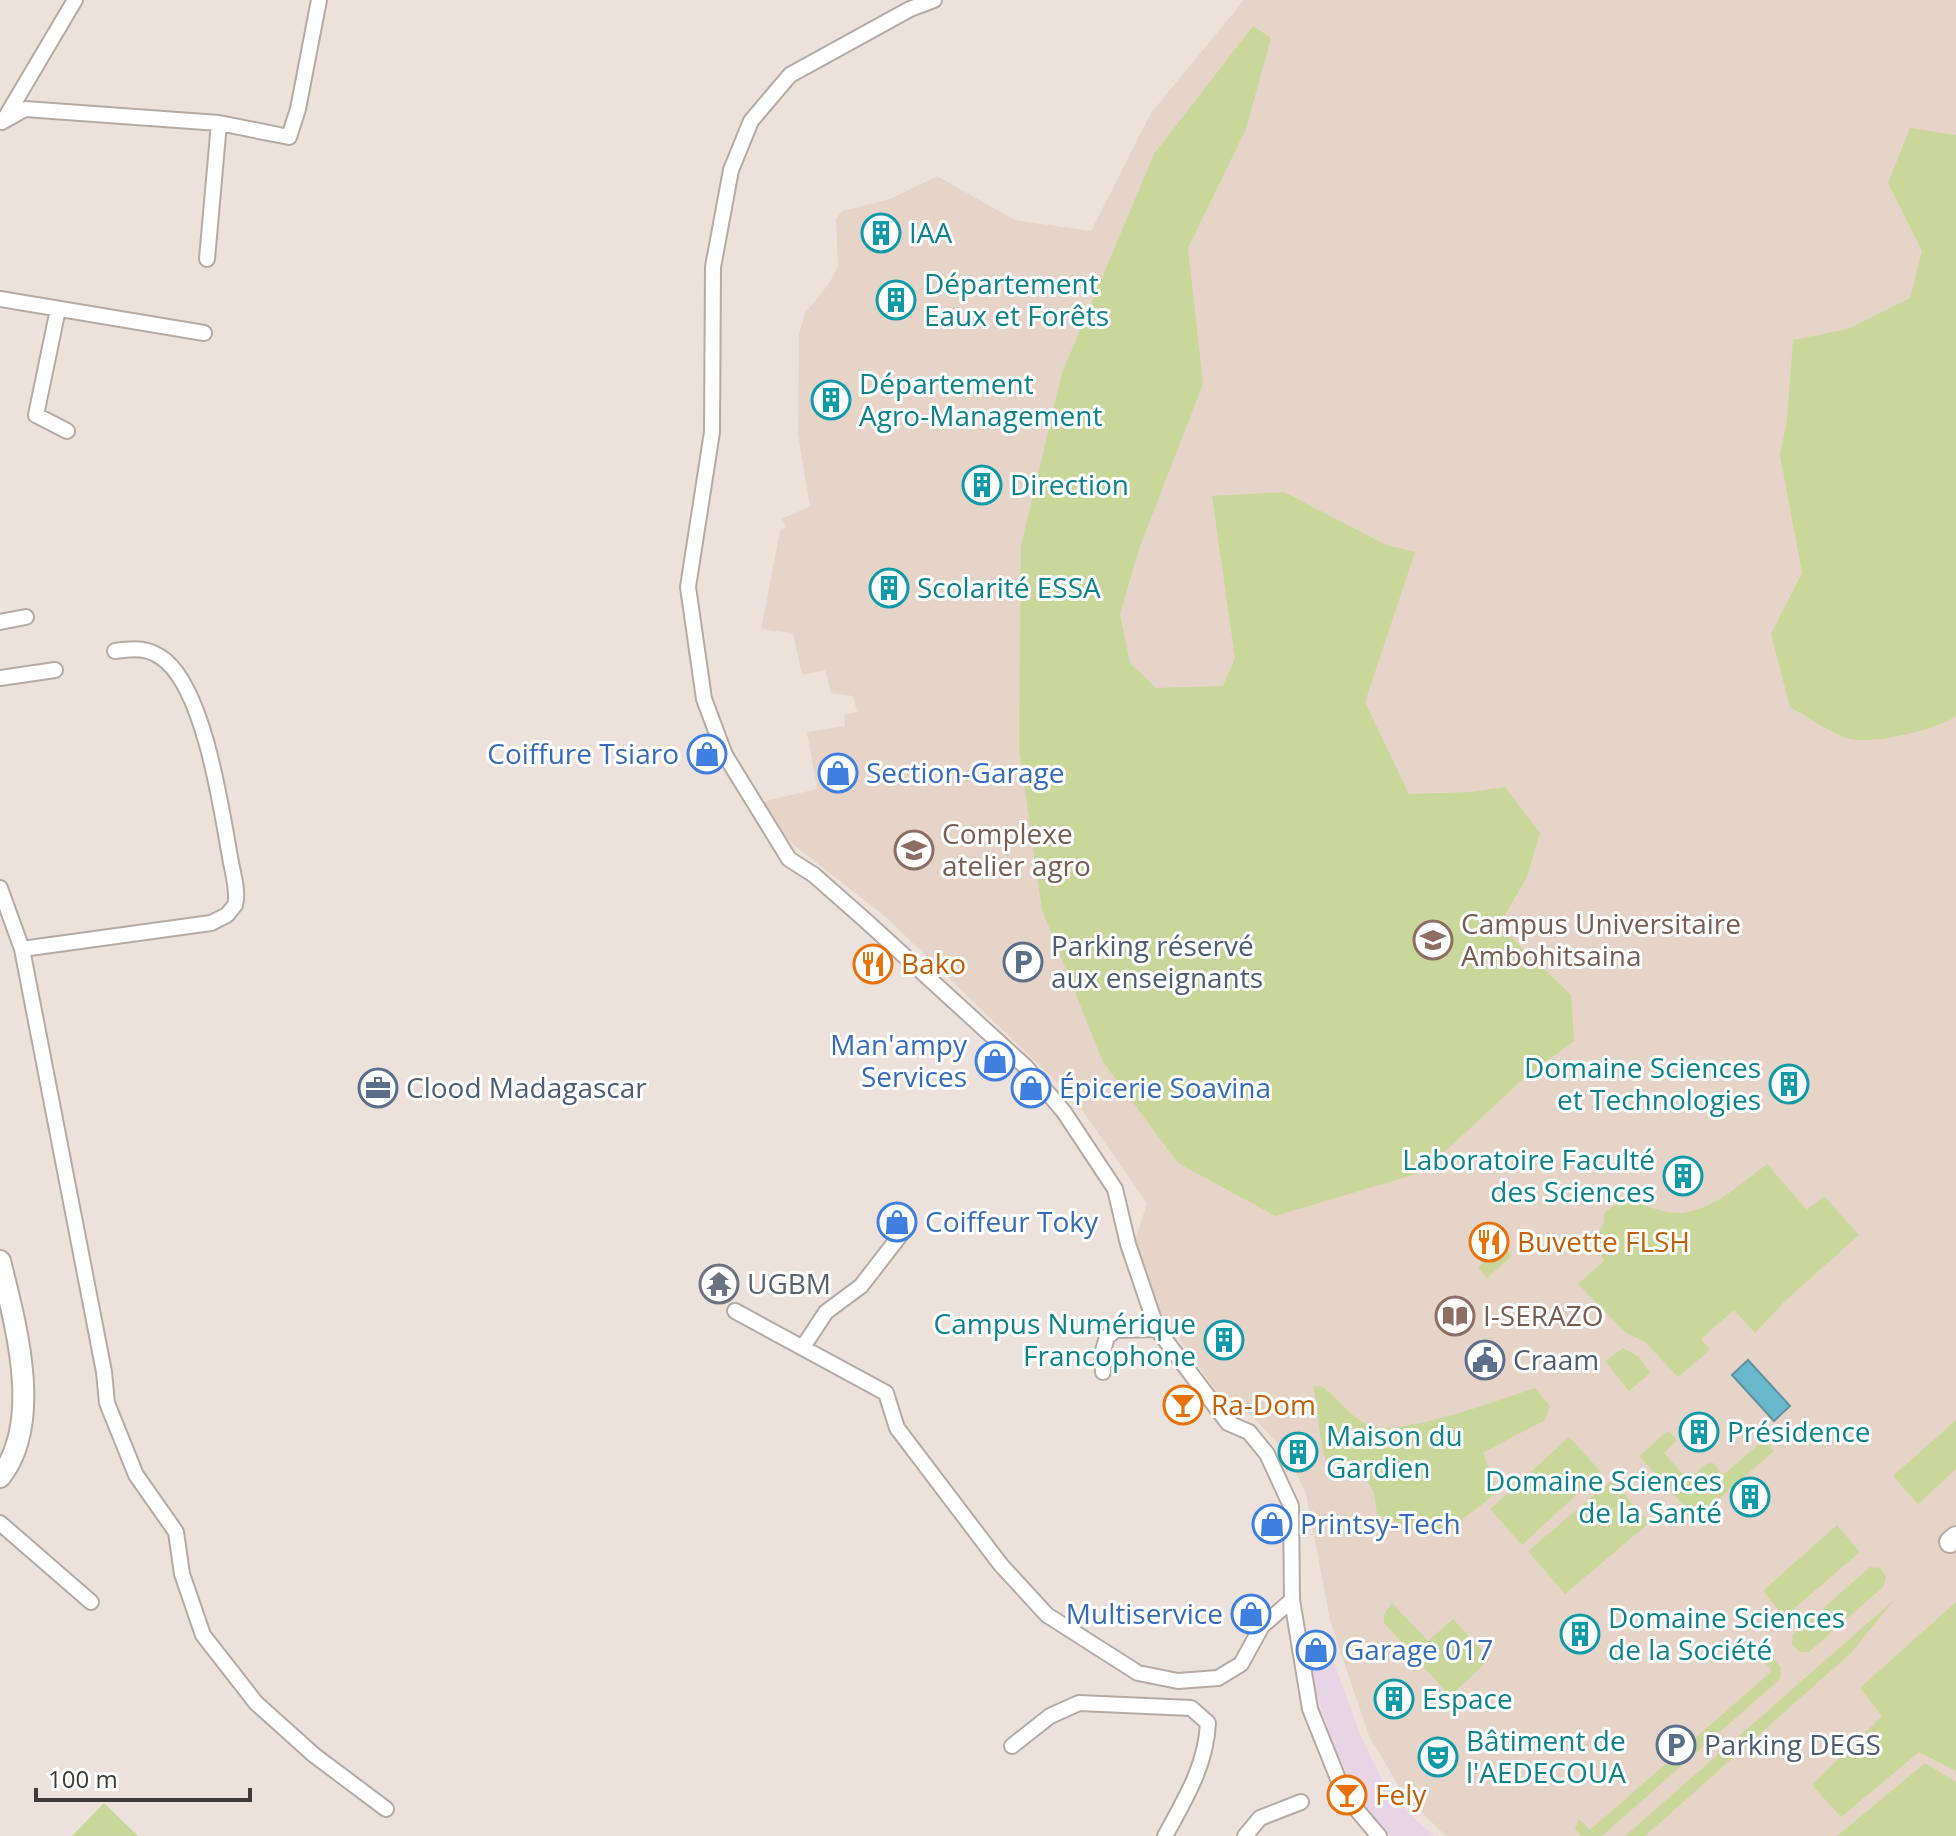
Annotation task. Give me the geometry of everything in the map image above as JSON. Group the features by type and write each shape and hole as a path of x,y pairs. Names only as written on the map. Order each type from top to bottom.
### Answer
{"street":[{"path":"1,122 75,0"},
{"path":"1,122 25,109 219,123 289,137 298,109 319,0"},
{"path":"934,0 910,9 790,75 751,121 731,170 713,267 712,432 688,587 704,699 725,755 789,859 814,875 1026,1067 1064,1112 1115,1189 1142,1289 1157,1329 1228,1423 1249,1432 1267,1454 1291,1506 1292,1600 1310,1709 1345,1796 1379,1836"},
{"path":"207,259 219,123"},
{"path":"0,299 204,333"},
{"path":"58,309 36,415 67,431"},
{"path":"0,622 26,617"},
{"path":"22,949 211,923 227,915 235,905 220,797 206,739 177,674 165,661 144,647 115,651"},
{"path":"0,678 55,670"},
{"path":"0,888 22,949 104,1372 107,1403 136,1475 176,1532 182,1574 203,1635 256,1703 314,1755 386,1809"},
{"path":"803,1347 826,1312 861,1286 902,1233"},
{"path":"0,1261 20,1342 22,1382 17,1441 0,1477"},
{"path":"735,1311 886,1393 897,1428 1001,1565 1047,1615 1138,1673 1178,1681 1218,1678 1241,1664 1262,1626 1292,1600"},
{"path":"1103,1372 1102,1354 1107,1337 1116,1330 1157,1329"},
{"path":"0,1523 91,1602"},
{"path":"1012,1746 1050,1716 1079,1703 1191,1708 1208,1723 1207,1745 1199,1773 1165,1836"},
{"path":"1245,1836 1260,1818 1301,1802"}],"shaded area":[{"name":"Campus Universitaire Ambohitsaina","path":"1244,0 1956,0 1956,1836 1446,1836 1404,1795 1369,1736 1330,1620 1306,1494 1286,1452 1249,1413 1236,1420 1159,1309 1135,1241 1147,1203 1075,1100 887,918 789,841 761,802 817,789 807,732 845,726 844,715 857,712 853,696 831,693 825,670 802,675 793,633 761,629 780,531 786,527 782,519 810,506 798,434 799,334 805,313 838,267 836,219 842,211 890,199 937,176 1015,220 1091,231 1151,113"},
{"path":"1325,1638 1361,1737 1381,1778 1404,1809 1434,1836 1390,1836 1364,1805 1333,1746 1315,1689 1308,1651"}],"green space":[{"path":"1253,26 1271,38 1246,129 1188,248 1203,384 1139,549 1120,614 1130,663 1156,688 1223,686 1235,658 1212,496 1284,492 1386,545 1415,552 1365,702 1409,794 1472,792 1505,787 1540,833 1527,877 1499,925 1571,995 1574,1041 1523,1079 1423,1172 1275,1216 1178,1163 1103,1062 1042,910 1019,748 1021,546 1062,373 1154,154"},
{"path":"1910,128 1956,135 1956,716 1902,735 1856,740 1832,732 1790,707 1771,634 1802,573 1780,455 1787,420 1793,340 1848,329 1910,298 1922,251 1888,183"},
{"path":"1767,1164 1807,1210 1824,1196 1859,1235 1785,1301 1755,1333 1734,1310 1701,1339 1710,1350 1678,1377 1645,1342 1626,1333 1578,1284 1604,1261 1594,1241 1604,1223 1604,1214 1622,1203 1640,1204 1669,1212 1692,1211 1715,1202"},
{"path":"1503,1245 1512,1256 1487,1278 1478,1267"},
{"path":"1623,1348 1639,1357 1650,1373 1629,1391 1605,1361"},
{"path":"1313,1386 1323,1387 1363,1422 1385,1428 1452,1415 1535,1388 1550,1406 1545,1420 1483,1453 1498,1492 1447,1531 1426,1536 1377,1514 1374,1493 1362,1472 1345,1474 1329,1470"},
{"path":"1956,1420 1956,1469 1918,1504 1893,1476"},
{"path":"1668,1431 1677,1440 1664,1453 1688,1480 1706,1464 1713,1463 1723,1475 1765,1439 1774,1451 1696,1519 1639,1456"},
{"path":"1569,1437 1601,1472 1522,1545 1490,1509"},
{"path":"1612,1480 1649,1523 1565,1594 1528,1551"},
{"path":"1837,1525 1860,1552 1784,1617 1763,1591"},
{"path":"1870,1567 1880,1568 1886,1576 1884,1586 1809,1652 1799,1652 1792,1644 1793,1635"},
{"path":"1894,1600 1851,1653 1645,1836 1625,1836"},
{"path":"1956,1602 1956,1771 1919,1752 1841,1817 1812,1785 1882,1716 1860,1688"},
{"path":"1392,1603 1428,1641 1453,1619 1490,1659 1450,1696 1384,1623 1384,1614"},
{"path":"1773,1658 1781,1668 1780,1679 1602,1836 1581,1836 1575,1829 1579,1819 1590,1830 1772,1671 1762,1659"},
{"path":"1925,1763 1956,1782 1956,1836 1837,1836"},
{"path":"104,1803 138,1836 72,1836"}],"water":[{"path":"1748,1360 1790,1406 1774,1421 1732,1375"}],"place":[{"name":"IAA","path":"881,233"},
{"name":"Département Eaux et Forêts","path":"896,300"},
{"name":"Département Agro-Management","path":"831,400"},
{"name":"Direction","path":"982,485"},
{"name":"Scolarité ESSA","path":"889,588"},
{"name":"Coiffure Tsiaro","path":"707,754"},
{"name":"Section-Garage","path":"838,773"},
{"name":"Complexe atelier agro","path":"914,850"},
{"name":"Campus Universitaire Ambohitsaina","path":"1433,940"},
{"name":"Parking réservé aux enseignants","path":"1023,962"},
{"name":"Bako","path":"873,964"},
{"name":"Man'ampy Services","path":"995,1061"},
{"name":"Domaine Sciences et Technologies","path":"1789,1084"},
{"name":"Clood Madagascar","path":"378,1088"},
{"name":"Épicerie Soavina","path":"1031,1088"},
{"name":"Laboratoire Faculté des Sciences","path":"1683,1176"},
{"name":"Coiffeur Toky","path":"897,1222"},
{"name":"Buvette FLSH","path":"1489,1242"},
{"name":"UGBM","path":"719,1284"},
{"name":"I-SERAZO","path":"1455,1316"},
{"name":"Campus Numérique Francophone","path":"1224,1340"},
{"name":"Craam","path":"1485,1360"},
{"name":"Ra-Dom","path":"1183,1405"},
{"name":"Présidence","path":"1699,1432"},
{"name":"Maison du Gardien","path":"1298,1452"},
{"name":"Domaine Sciences de la Santé","path":"1750,1497"},
{"name":"Printsy-Tech","path":"1272,1524"},
{"name":"Multiservice","path":"1251,1614"},
{"name":"Domaine Sciences de la Société","path":"1580,1634"},
{"name":"Garage 017","path":"1316,1650"},
{"name":"Espace","path":"1394,1699"},
{"name":"Parking DEGS","path":"1676,1745"},
{"name":"Bâtiment de l'AEDECOUA","path":"1438,1757"},
{"name":"Fely","path":"1347,1795"}]}
